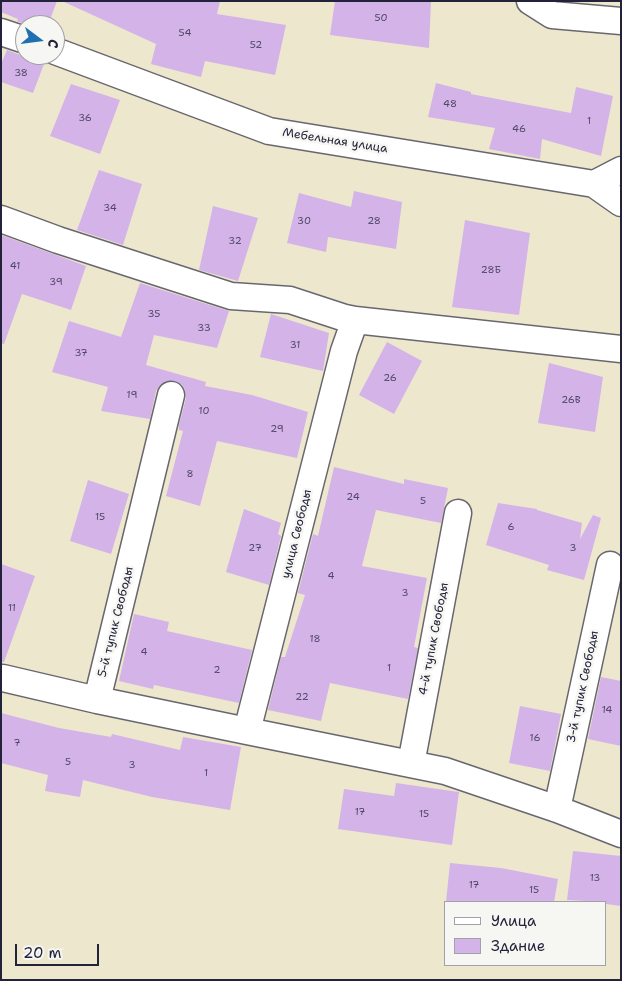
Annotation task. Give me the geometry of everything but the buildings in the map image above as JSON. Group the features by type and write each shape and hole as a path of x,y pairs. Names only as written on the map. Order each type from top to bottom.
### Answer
{"street":[{"path":"530,1 552,15 621,21"},
{"path":"1,32 15,37"},
{"name":"Мебельная улица","path":"65,56 269,130 594,184 621,203"},
{"path":"594,184 621,170"},
{"path":"1,220 231,296 290,300 355,320 621,349"},
{"name":"улица Свободы","path":"247,731 342,361 355,320"},
{"name":"5-й тупик Свободы","path":"97,700 171,395"},
{"name":"4-й тупик Свободы","path":"411,764 458,513"},
{"name":"3-й тупик Свободы","path":"557,809 610,565"},
{"path":"3,678 97,700 445,771 557,809 621,834"}]}
